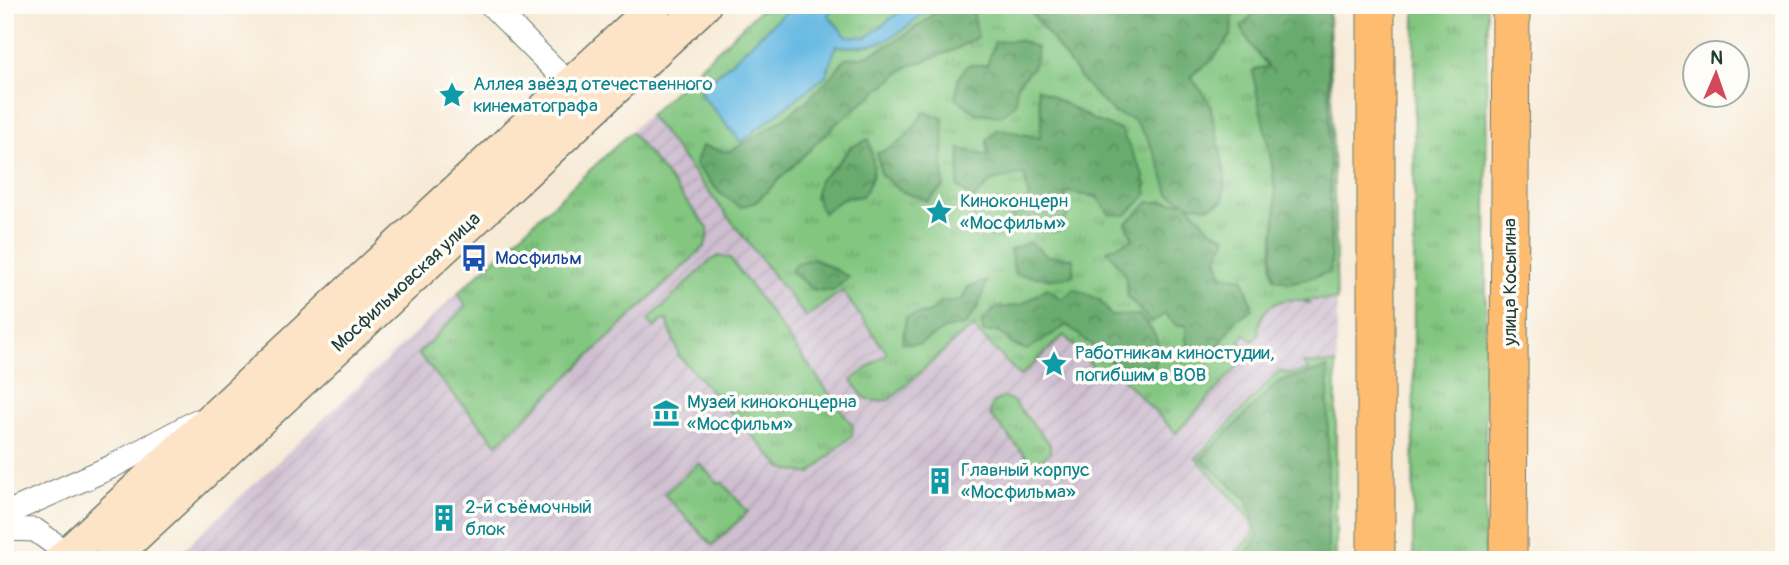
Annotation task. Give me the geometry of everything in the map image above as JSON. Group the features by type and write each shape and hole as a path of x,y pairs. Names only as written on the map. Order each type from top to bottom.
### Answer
{"main road":[{"name":"Мосфильмовская улица","path":"108,560 581,96 656,5"},
{"name":"Мосфильмовская улица","path":"69,557 228,404 581,96 704,5"},
{"path":"1376,5 1376,560"},
{"name":"улица Косыгина","path":"1508,560 1511,5"}],"street":[{"path":"491,5 581,96"},
{"path":"5,514 111,467 228,404"},
{"path":"5,528 35,530 69,557"}],"shaded area":[{"name":"Киноконцерн «Мосфильм»","path":"765,5 1329,5 1337,300 1336,560 173,560"}],"green space":[{"path":"765,5 793,5 699,92 836,46 853,47 879,43 900,32 934,5 1329,5 1337,300 1306,300 1311,304 1283,301 1268,309 1253,341 1245,334 1239,341 1251,352 1176,433 1117,373 1098,372 1064,335 1020,376 974,328 965,332 889,400 875,401 866,398 852,380 887,353 842,291 806,317 649,115"},
{"path":"836,5 909,5 867,37 846,37 828,15"},
{"path":"942,5 972,5 978,37 954,50 907,67 836,124 756,202 740,207 721,194 695,165 702,146 728,152 746,142 793,112 820,88 846,58 866,56 887,46 918,27"},
{"path":"1026,5 1234,7 1231,35 1213,59 1191,76 1210,104 1225,174 1223,201 1209,207 1188,204 1209,228 1227,238 1217,257 1222,275 1243,278 1253,309 1237,319 1213,355 1196,354 1186,342 1186,325 1177,326 1165,314 1151,323 1128,297 1125,274 1107,250 1133,239 1126,223 1149,202 1185,202 1169,194 1160,165 1147,138 1133,119 1114,113 1086,85"},
{"path":"1262,5 1323,5 1328,11 1331,265 1329,273 1289,283 1274,278 1272,254 1276,214 1275,190 1253,70 1268,66 1252,47 1241,27"},
{"path":"1415,5 1487,5 1485,560 1413,560"},
{"path":"1019,40 1037,48 1034,66 1016,86 1016,103 1001,116 976,113 956,98 958,79 968,65 987,65 995,42"},
{"path":"1037,88 1094,120 1121,130 1144,176 1147,195 1126,215 1109,214 1097,197 1065,192 1069,214 1056,231 1027,230 1010,214 1029,198 1024,174 992,181 973,199 958,187 960,149 988,156 987,140 999,129 1040,138 1042,117"},
{"path":"924,112 943,118 944,127 944,186 927,201 903,192 881,175 877,153 893,147 905,138"},
{"path":"631,132 708,228 705,246 497,444 418,354 466,306 458,293"},
{"path":"869,139 873,175 867,189 862,196 842,199 823,213 815,197 819,180 851,147"},
{"path":"1030,242 1047,256 1073,258 1073,276 1051,279 1015,274 1010,250"},
{"path":"719,256 730,258 853,426 852,435 810,474 782,468 679,356 667,320 654,328 648,320 711,260"},
{"path":"813,258 849,277 833,291 814,290 791,272 795,264"},
{"path":"987,281 978,307 965,325 945,329 919,344 902,343 906,317 931,312 940,302 962,300 968,287"},
{"path":"1047,288 1061,299 1075,289 1100,300 1111,316 1139,315 1156,338 1158,350 1155,366 1138,372 1116,365 1067,325 1027,350 1013,345 999,332 983,332 982,320 997,308 1021,305"},
{"path":"1303,363 1336,364 1336,560 1240,560 1235,554 1254,535 1252,524 1246,513 1196,458 1279,371 1292,374 1309,370"},
{"path":"1328,368 1328,560 1251,560 1246,554 1258,536 1248,500 1201,459 1278,382"},
{"path":"1003,397 1012,400 1050,444 1050,452 1038,462 1030,461 990,415 992,403"},
{"path":"699,463 719,484 722,482 748,512 712,545 664,494"}],"water":[{"path":"793,5 836,5 828,15 846,36 867,37 909,5 934,5 890,38 867,45 836,46 826,76 741,142 699,92"}],"place":[{"name":"Аллея звёзд отечественного кинематографа","path":"452,95"},
{"name":"Киноконцерн «Мосфильм»","path":"939,212"},
{"name":"Мосфильм","path":"474,258"},
{"name":"Работникам киностудии, погибшим в ВОВ","path":"1054,364"},
{"name":"Музей киноконцерна «Мосфильм»","path":"666,413"},
{"name":"Главный корпус «Мосфильма»","path":"940,481"},
{"name":"2-й съёмочный блок","path":"444,518"}]}
